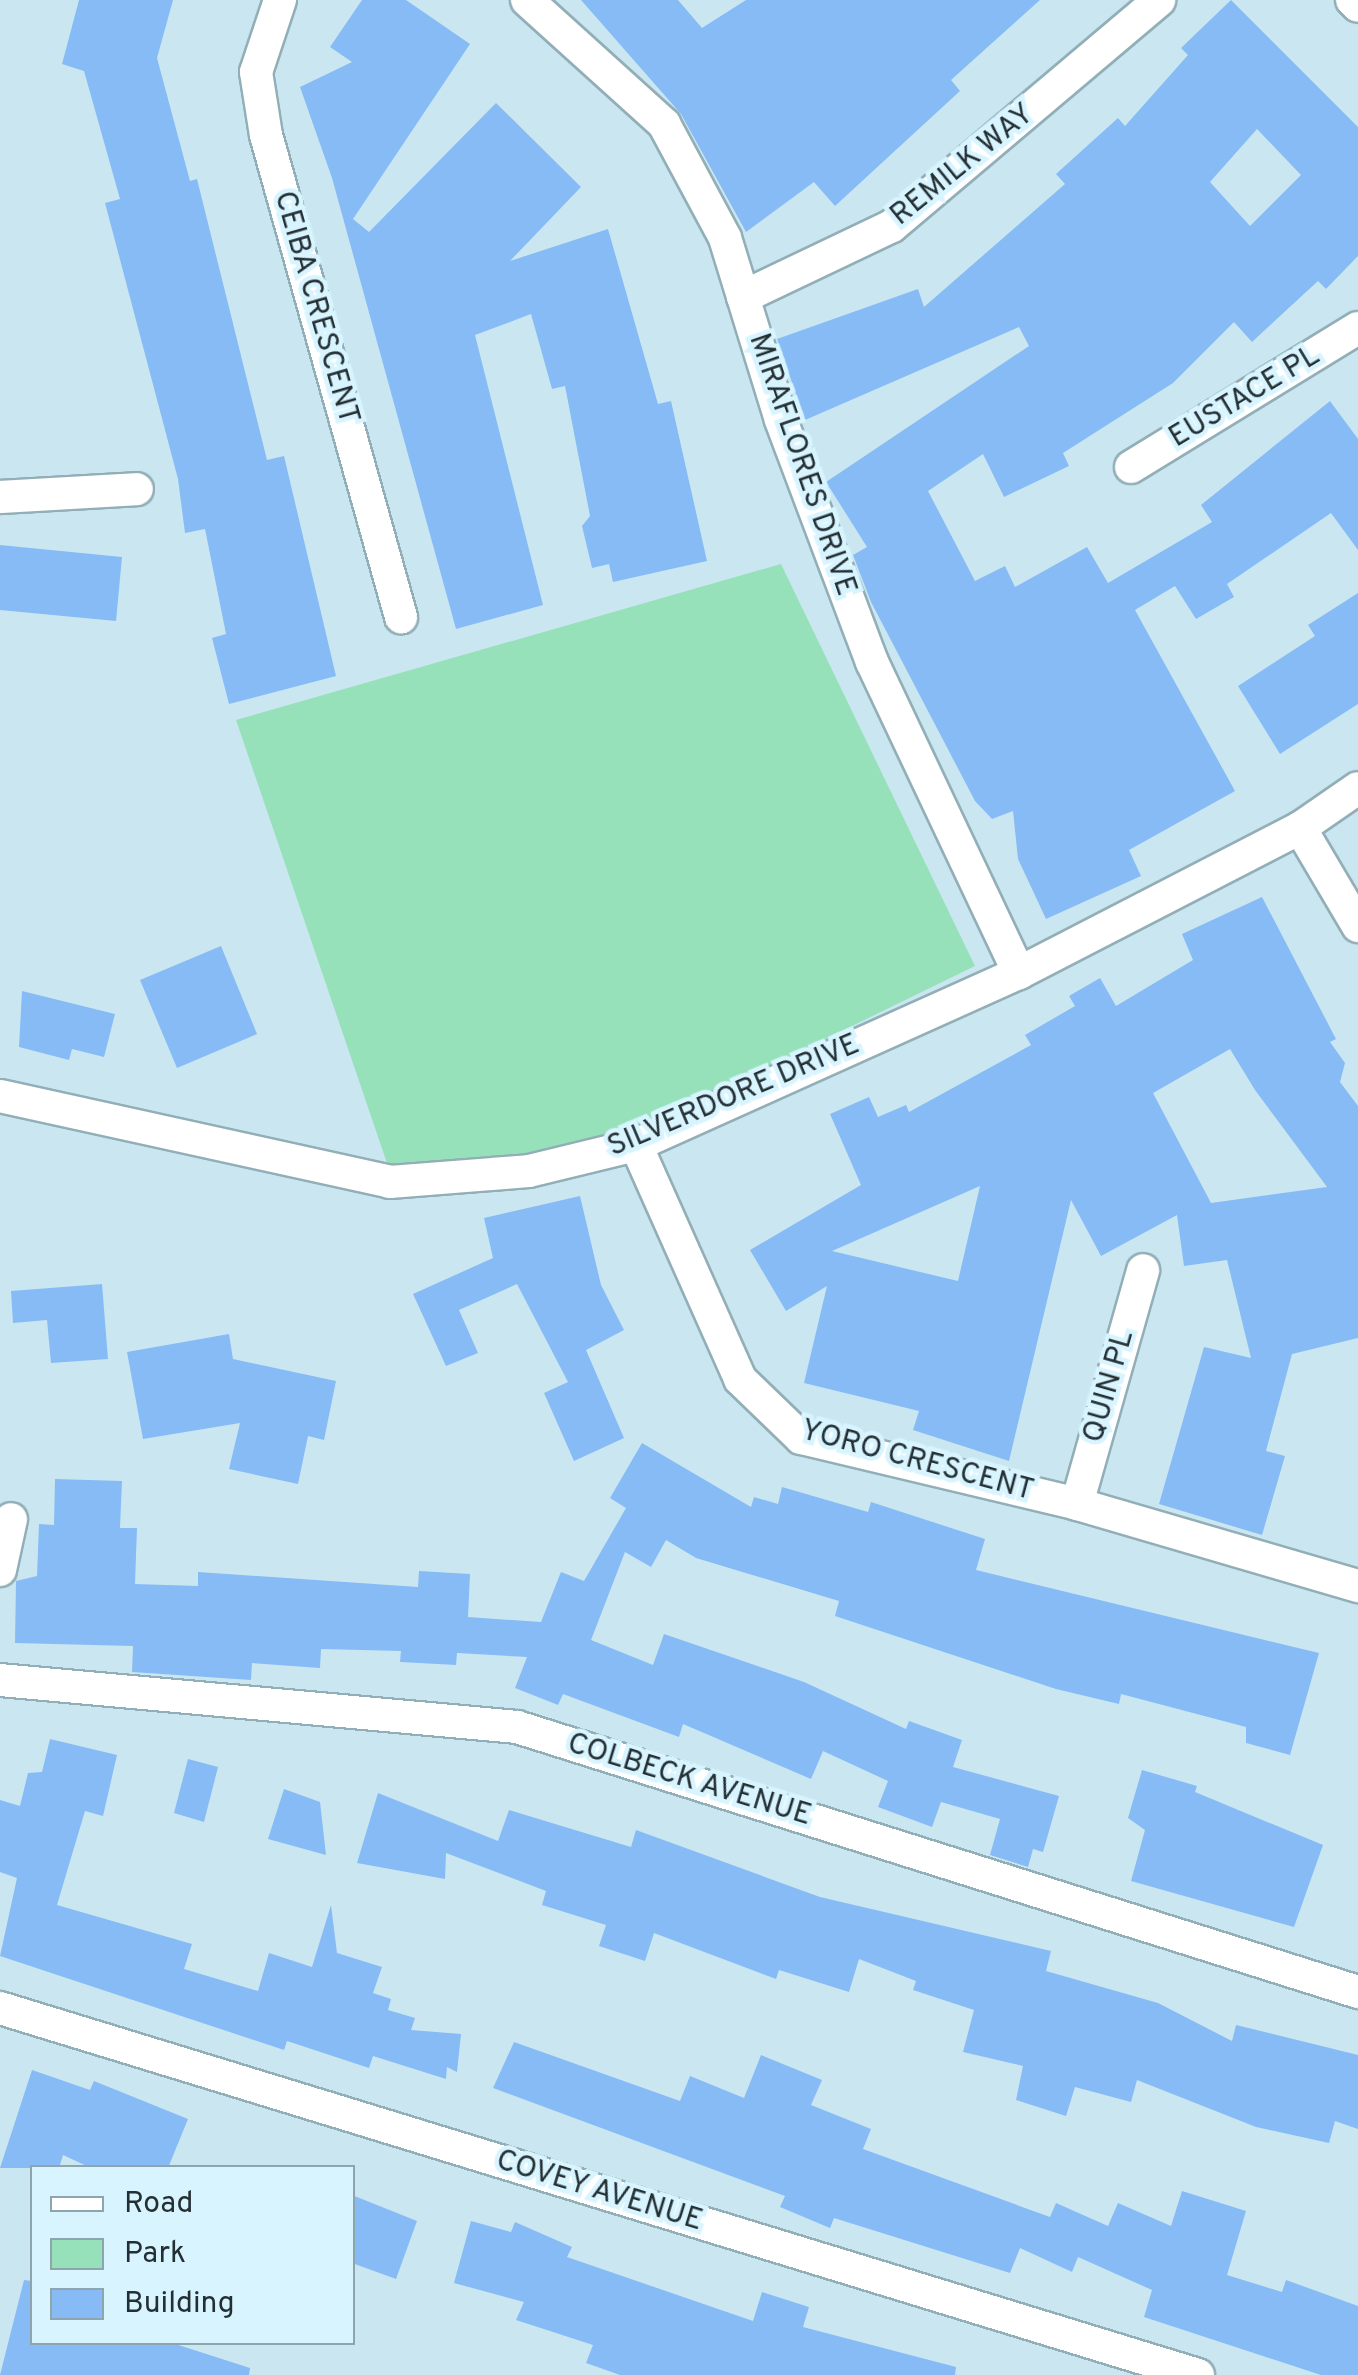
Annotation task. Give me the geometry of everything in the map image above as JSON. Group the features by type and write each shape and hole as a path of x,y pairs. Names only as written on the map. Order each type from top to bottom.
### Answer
{"street":[{"name":"CEIBA CRESCENT","path":"280,0 256,72 266,134 400,617"},
{"name":"MIRAFLORES DRIVE","path":"527,0 664,124 725,238 872,662 1019,973"},
{"name":"REMILK WAY","path":"743,297 892,226 1160,0"},
{"path":"1352,0 1358,6"},
{"name":"EUSTACE PL","path":"1131,467 1358,328"},
{"path":"0,497 137,490"},
{"name":"SILVERDORE DRIVE","path":"0,1096 390,1182 529,1170 636,1145 1019,973 1300,828 1358,788"},
{"path":"1300,828 1358,926"},
{"name":"YORO CRESCENT","path":"636,1145 740,1379 770,1414 802,1438 1077,1504 1358,1586"},
{"name":"QUIN PL","path":"1077,1504 1144,1270"},
{"path":"0,1570 11,1518"},
{"name":"COLBECK AVENUE","path":"0,1680 517,1727 1358,1992"},
{"name":"COVEY AVENUE","path":"0,2008 1198,2375"}],"green space":[{"path":"781,564 975,966 637,1131 528,1155 389,1169 236,720"}],"building":[{"path":"79,0 173,0 157,58 190,181 197,179 267,460 284,456 336,676 229,704 212,638 226,634 205,529 185,533 178,479 105,203 120,199 84,71 62,64"},
{"path":"362,0 406,0 470,44 353,219 369,232 496,103 581,187 510,261 608,229 658,404 671,401 707,561 613,582 609,564 592,568 582,526 590,516 565,386 552,389 531,314 475,335 543,605 456,629 332,178 300,87 352,62 330,47"},
{"path":"581,0 678,0 702,28 746,0 1040,0 951,80 960,91 835,206 814,182 746,232 681,114"},
{"path":"1231,0 1358,127 1358,256 1326,289 1318,281 1252,342 1234,322 1173,383 1063,453 1069,466 1004,497 983,454 928,491 975,581 1005,566 1015,587 1087,547 1108,583 1212,522 1201,505 1330,401 1358,439 1358,550 1331,513 1227,584 1234,597 1196,619 1175,586 1135,610 1235,791 1129,850 1141,876 1046,919 1018,859 1013,811 992,819 975,801 871,602 853,555 867,547 826,482 1029,346 1019,327 805,420 777,339 918,289 924,307 1065,184 1056,174 1118,118 1125,126 1188,55 1181,48","holes":["1257,129 1301,175 1250,226 1210,182"]},
{"path":"0,545 122,557 116,621 0,610"},
{"path":"1358,593 1358,704 1280,754 1238,686 1315,636 1308,625"},
{"path":"1262,897 1336,1039 1330,1042 1345,1063 1340,1082 1358,1106 1358,1338 1292,1354 1266,1451 1285,1456 1262,1535 1159,1504 1204,1347 1251,1358 1227,1260 1184,1266 1177,1215 1101,1256 1071,1200 1009,1461 913,1430 919,1411 804,1383 827,1286 786,1311 750,1250 861,1185 830,1114 869,1097 878,1117 906,1105 909,1112 1031,1045 1025,1035 1075,1006 1069,996 1100,978 1116,1006 1193,960 1182,934","holes":["1230,1049 1255,1090 1327,1187 1211,1203 1153,1093","980,1186 958,1281 832,1251"]},
{"path":"221,946 257,1034 177,1068 140,980"},
{"path":"22,991 115,1014 104,1057 72,1049 69,1060 19,1047"},
{"path":"580,1196 601,1285 624,1330 586,1350 624,1438 574,1461 544,1393 568,1382 517,1284 459,1310 478,1353 446,1366 413,1294 493,1258 484,1218"},
{"path":"102,1284 108,1359 51,1363 47,1320 13,1323 11,1291"},
{"path":"229,1334 233,1359 336,1381 324,1440 308,1436 298,1484 229,1469 240,1423 143,1439 127,1352"},
{"path":"642,1443 751,1507 754,1497 778,1504 782,1487 868,1512 871,1502 985,1539 976,1570 1319,1653 1290,1755 1246,1743 1246,1727 1121,1694 1119,1704 1056,1689 835,1616 839,1601 696,1558 666,1540 651,1567 625,1552 591,1640 653,1665 664,1634 804,1682 906,1729 909,1721 962,1740 953,1767 1059,1796 1043,1852 1033,1849 1028,1867 990,1855 1000,1819 941,1802 932,1827 878,1807 888,1781 823,1751 811,1779 683,1724 679,1737 563,1694 558,1705 515,1688 527,1657 457,1653 456,1665 400,1662 401,1651 321,1649 320,1668 252,1663 251,1680 132,1672 133,1646 15,1643 16,1581 37,1576 39,1524 54,1525 55,1479 122,1481 120,1528 137,1528 135,1584 198,1586 198,1572 418,1587 419,1571 470,1574 468,1617 541,1622 561,1572 584,1581 626,1508 610,1498"},
{"path":"50,1739 117,1755 103,1816 85,1811 57,1905 192,1944 184,1969 258,1991 269,1953 312,1967 331,1905 337,1953 382,1967 373,1993 391,1999 388,2010 415,2018 411,2030 461,2034 457,2072 447,2067 446,2079 373,2056 369,2068 287,2041 284,2050 0,1956 17,1878 0,1872 0,1800 20,1806 28,1773 42,1772"},
{"path":"188,1759 218,1767 204,1822 174,1813"},
{"path":"1142,1770 1197,1786 1195,1792 1323,1845 1294,1927 1131,1881 1145,1830 1128,1818"},
{"path":"284,1789 320,1802 326,1855 268,1839"},
{"path":"378,1793 498,1841 509,1810 631,1847 636,1830 820,1897 1051,1951 1046,1971 1158,2003 1232,2041 1236,2025 1358,2055 1358,2129 1335,2121 1329,2143 1256,2127 1137,2080 1131,2102 1075,2087 1066,2116 1016,2100 1023,2066 963,2052 974,2010 913,1990 916,1981 859,1959 849,1992 779,1970 776,1979 654,1933 645,1961 599,1946 606,1925 542,1905 546,1891 446,1853 445,1879 357,1863"},
{"path":"514,2042 680,2101 690,2076 744,2098 761,2055 822,2080 811,2105 871,2129 863,2149 1050,2217 1056,2203 1108,2226 1118,2203 1171,2226 1182,2191 1246,2211 1227,2275 1282,2292 1286,2280 1358,2306 1358,2375 1321,2375 1144,2317 1152,2290 1078,2257 1072,2272 1020,2248 1010,2273 834,2218 830,2228 780,2207 785,2196 493,2088"},
{"path":"32,2070 90,2090 94,2081 188,2119 169,2165 85,2165 63,2155 60,2165 0,2168"},
{"path":"355,2196 417,2221 396,2279 355,2264"},
{"path":"471,2221 511,2232 515,2222 572,2247 567,2257 753,2321 762,2292 809,2307 803,2327 956,2367 955,2375 620,2375 586,2363 593,2345 516,2320 524,2302 454,2283"},
{"path":"24,2280 30,2281 30,2345 178,2345 250,2368 249,2375 0,2375"}]}
